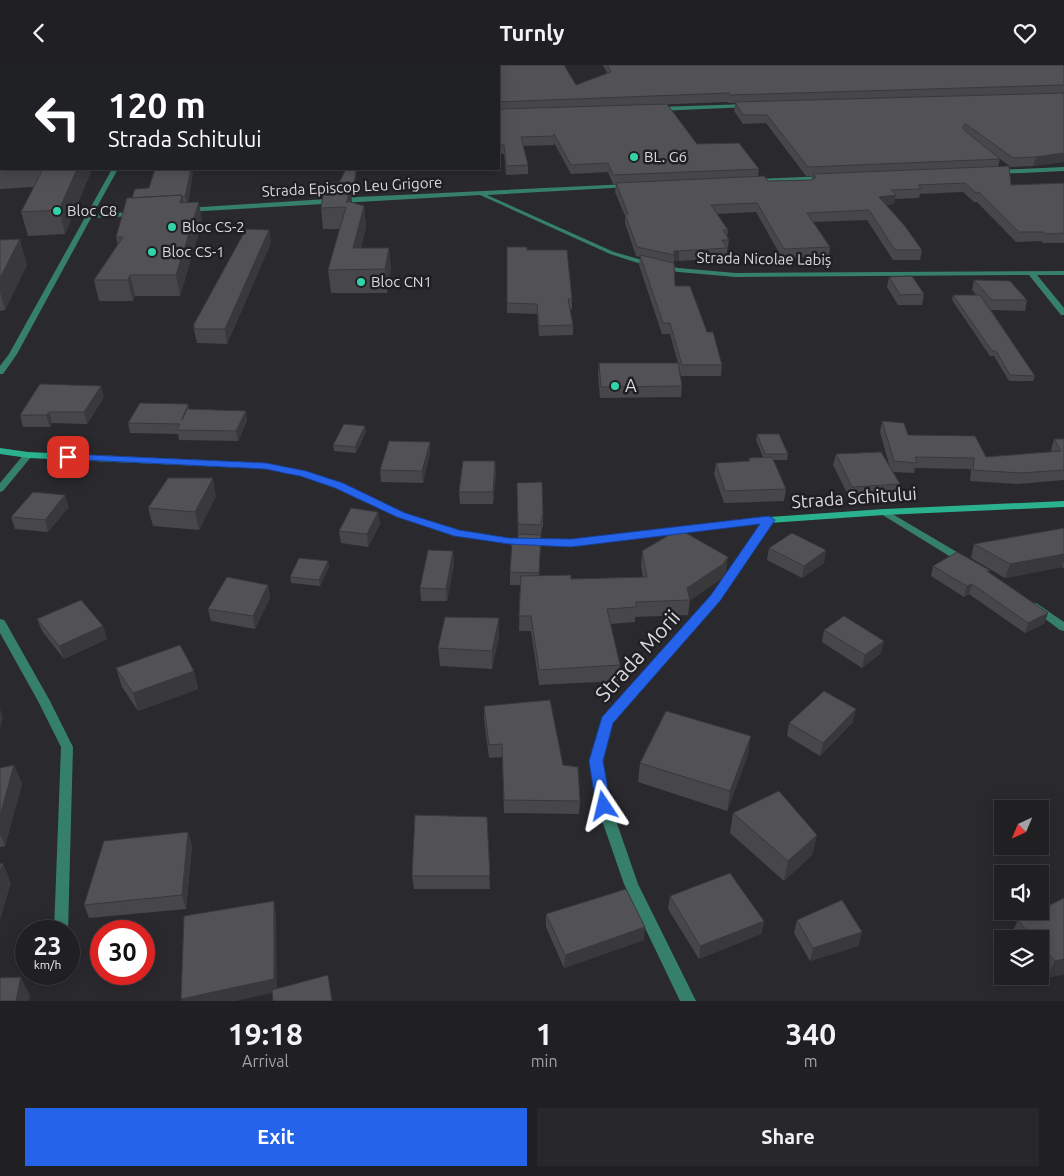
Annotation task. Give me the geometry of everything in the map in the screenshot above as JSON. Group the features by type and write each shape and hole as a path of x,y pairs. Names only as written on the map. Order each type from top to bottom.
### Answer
{"main road":[{"name":"Strada Schitului","path":"0,451 28,455 266,466 302,473 339,486 401,515 458,533 509,541 571,543 769,520 884,512 1064,504"}],"street":[{"path":"648,110 757,106"},
{"path":"1001,165 1008,171"},
{"path":"989,172 1064,169"},
{"path":"0,372 13,354 114,170"},
{"path":"750,181 837,177"},
{"name":"Strada Episcop Leu Grigore","path":"174,211 633,186"},
{"name":"Strada Nicolae Labiș","path":"480,193 612,253 640,262 687,271 736,275 1064,273"},
{"path":"90,216 146,213"},
{"path":"1031,273 1064,313"},
{"path":"0,489 28,455"},
{"path":"884,512 969,564"},
{"name":"Strada Morii","path":"688,1001 631,884 604,806 596,761 607,721 716,598 769,520"},
{"path":"1025,599 1064,627"},
{"path":"0,623 44,701 67,747 61,920"}],"building":[{"path":"500,65 564,65 576,85 611,72 607,65 1064,65 1064,85 730,95 729,93 500,102"},
{"path":"1064,93 1064,153 1013,158 966,124 963,126 964,130 1000,159 808,167 767,115 743,115 735,102"},
{"path":"667,104 697,144 739,143 759,169 613,175 608,163 571,165 554,134 554,136 521,137 528,165 506,166 504,145 500,145 500,109"},
{"path":"1009,166 1011,185 1064,183 1064,233 1019,232 979,192 976,193 965,183 918,185 921,189 891,190 896,195 879,197 904,225 922,250 895,250 869,210 807,213 830,247 784,249 757,203 711,205 728,230 723,230 729,240 722,240 727,248 674,251 674,255 637,247 625,214 628,214 616,183 764,176 768,181 813,180 812,178 816,178 813,174"},
{"path":"42,170 77,170 59,210 21,212"},
{"path":"155,170 191,170 185,196 132,198 135,189 149,188"},
{"path":"346,170 356,170 353,191 351,191 350,182 339,183"},
{"path":"350,182 347,201 364,206 353,248 389,248 385,269 328,270 346,207 321,208 323,195 329,183"},
{"path":"182,195 180,203 199,202 176,275 130,275 128,280 94,280 123,237 116,237 127,198"},
{"path":"246,229 269,230 225,329 194,329 195,326 193,326"},
{"path":"20,239 0,278 0,240"},
{"path":"507,247 527,247 527,250 567,250 572,299 568,299 573,325 539,326 537,304 507,303"},
{"path":"640,255 674,263 675,286 690,286 707,332 713,332 722,365 682,365 670,323 663,323"},
{"path":"912,276 924,294 900,295 889,277"},
{"path":"974,280 1010,281 1027,300 992,300"},
{"path":"953,295 980,295 1035,376 1010,375 996,351 992,351"},
{"path":"599,363 678,363 682,386 601,387"},
{"path":"40,384 101,386 84,412 49,412 46,415 20,415"},
{"path":"140,403 188,404 182,420 187,409 246,411 236,431 177,430 180,424 128,423"},
{"path":"882,421 904,423 908,435 975,436 986,457 1061,451 1054,439 1064,439 1064,470 1021,473 973,470 974,458 915,457 917,463 894,461"},
{"path":"344,424 365,426 355,447 333,445"},
{"path":"757,434 779,434 788,454 765,454"},
{"path":"389,441 430,442 422,471 380,470"},
{"path":"881,452 900,484 852,487 836,454"},
{"path":"772,457 786,489 725,491 716,463 750,461 749,458"},
{"path":"463,461 495,461 493,492 459,492"},
{"path":"168,478 213,478 195,512 148,508"},
{"path":"542,482 543,515 541,525 518,524 517,483"},
{"path":"33,492 65,495 45,520 11,517"},
{"path":"351,508 378,512 367,534 339,531"},
{"path":"1064,528 1064,554 1010,564 974,544"},
{"path":"679,529 728,557 723,564 687,588 690,600 636,602 636,607 607,609 620,665 539,670 531,616 519,616 521,576 571,575 571,579 647,577 642,551"},
{"path":"792,533 826,550 804,566 769,548"},
{"path":"518,534 541,535 539,573 510,572 512,542 518,542"},
{"path":"428,550 453,551 446,589 420,588"},
{"path":"957,552 991,571 987,571 1048,613 1028,623 972,584 967,586 933,566"},
{"path":"299,558 328,561 319,580 290,577"},
{"path":"227,577 268,585 253,616 208,609"},
{"path":"81,600 103,626 59,646 37,619"},
{"path":"844,616 884,641 865,655 824,630"},
{"path":"445,617 499,618 492,651 438,648"},
{"path":"180,645 194,671 133,693 116,668"},
{"path":"824,691 856,709 823,743 789,723"},
{"path":"550,700 563,765 578,767 580,801 504,800 502,744 489,745 484,706"},
{"path":"666,711 751,736 730,791 640,763"},
{"path":"14,765 0,816 0,768"},
{"path":"779,791 817,835 788,861 733,813"},
{"path":"415,815 487,817 490,876 412,876"},
{"path":"188,832 182,895 84,905 104,841"},
{"path":"730,873 764,921 700,946 670,896"},
{"path":"626,889 645,927 565,955 546,914"},
{"path":"1064,898 1064,959 1055,961 1049,955 1049,930 1026,930 1018,920 1049,920 1049,906"},
{"path":"842,900 862,932 813,948 797,920"},
{"path":"274,901 274,979 181,999 184,916"},
{"path":"328,975 332,1001 273,1001 272,990"},
{"path":"15,977 15,985 19,985 16,1001 0,1001 0,978"}],"place":[{"name":"BL. G6","path":"634,157"},
{"name":"Bloc C8","path":"57,211"},
{"name":"Bloc CS-2","path":"172,227"},
{"name":"Bloc CS-1","path":"152,252"},
{"name":"Bloc CN1","path":"361,282"},
{"name":"A","path":"615,386"}],"route":[{"path":"68,457 266,466 284,469 339,486 401,515 458,533 509,541 571,543 769,520 716,598 607,721 596,761 604,806"}]}
